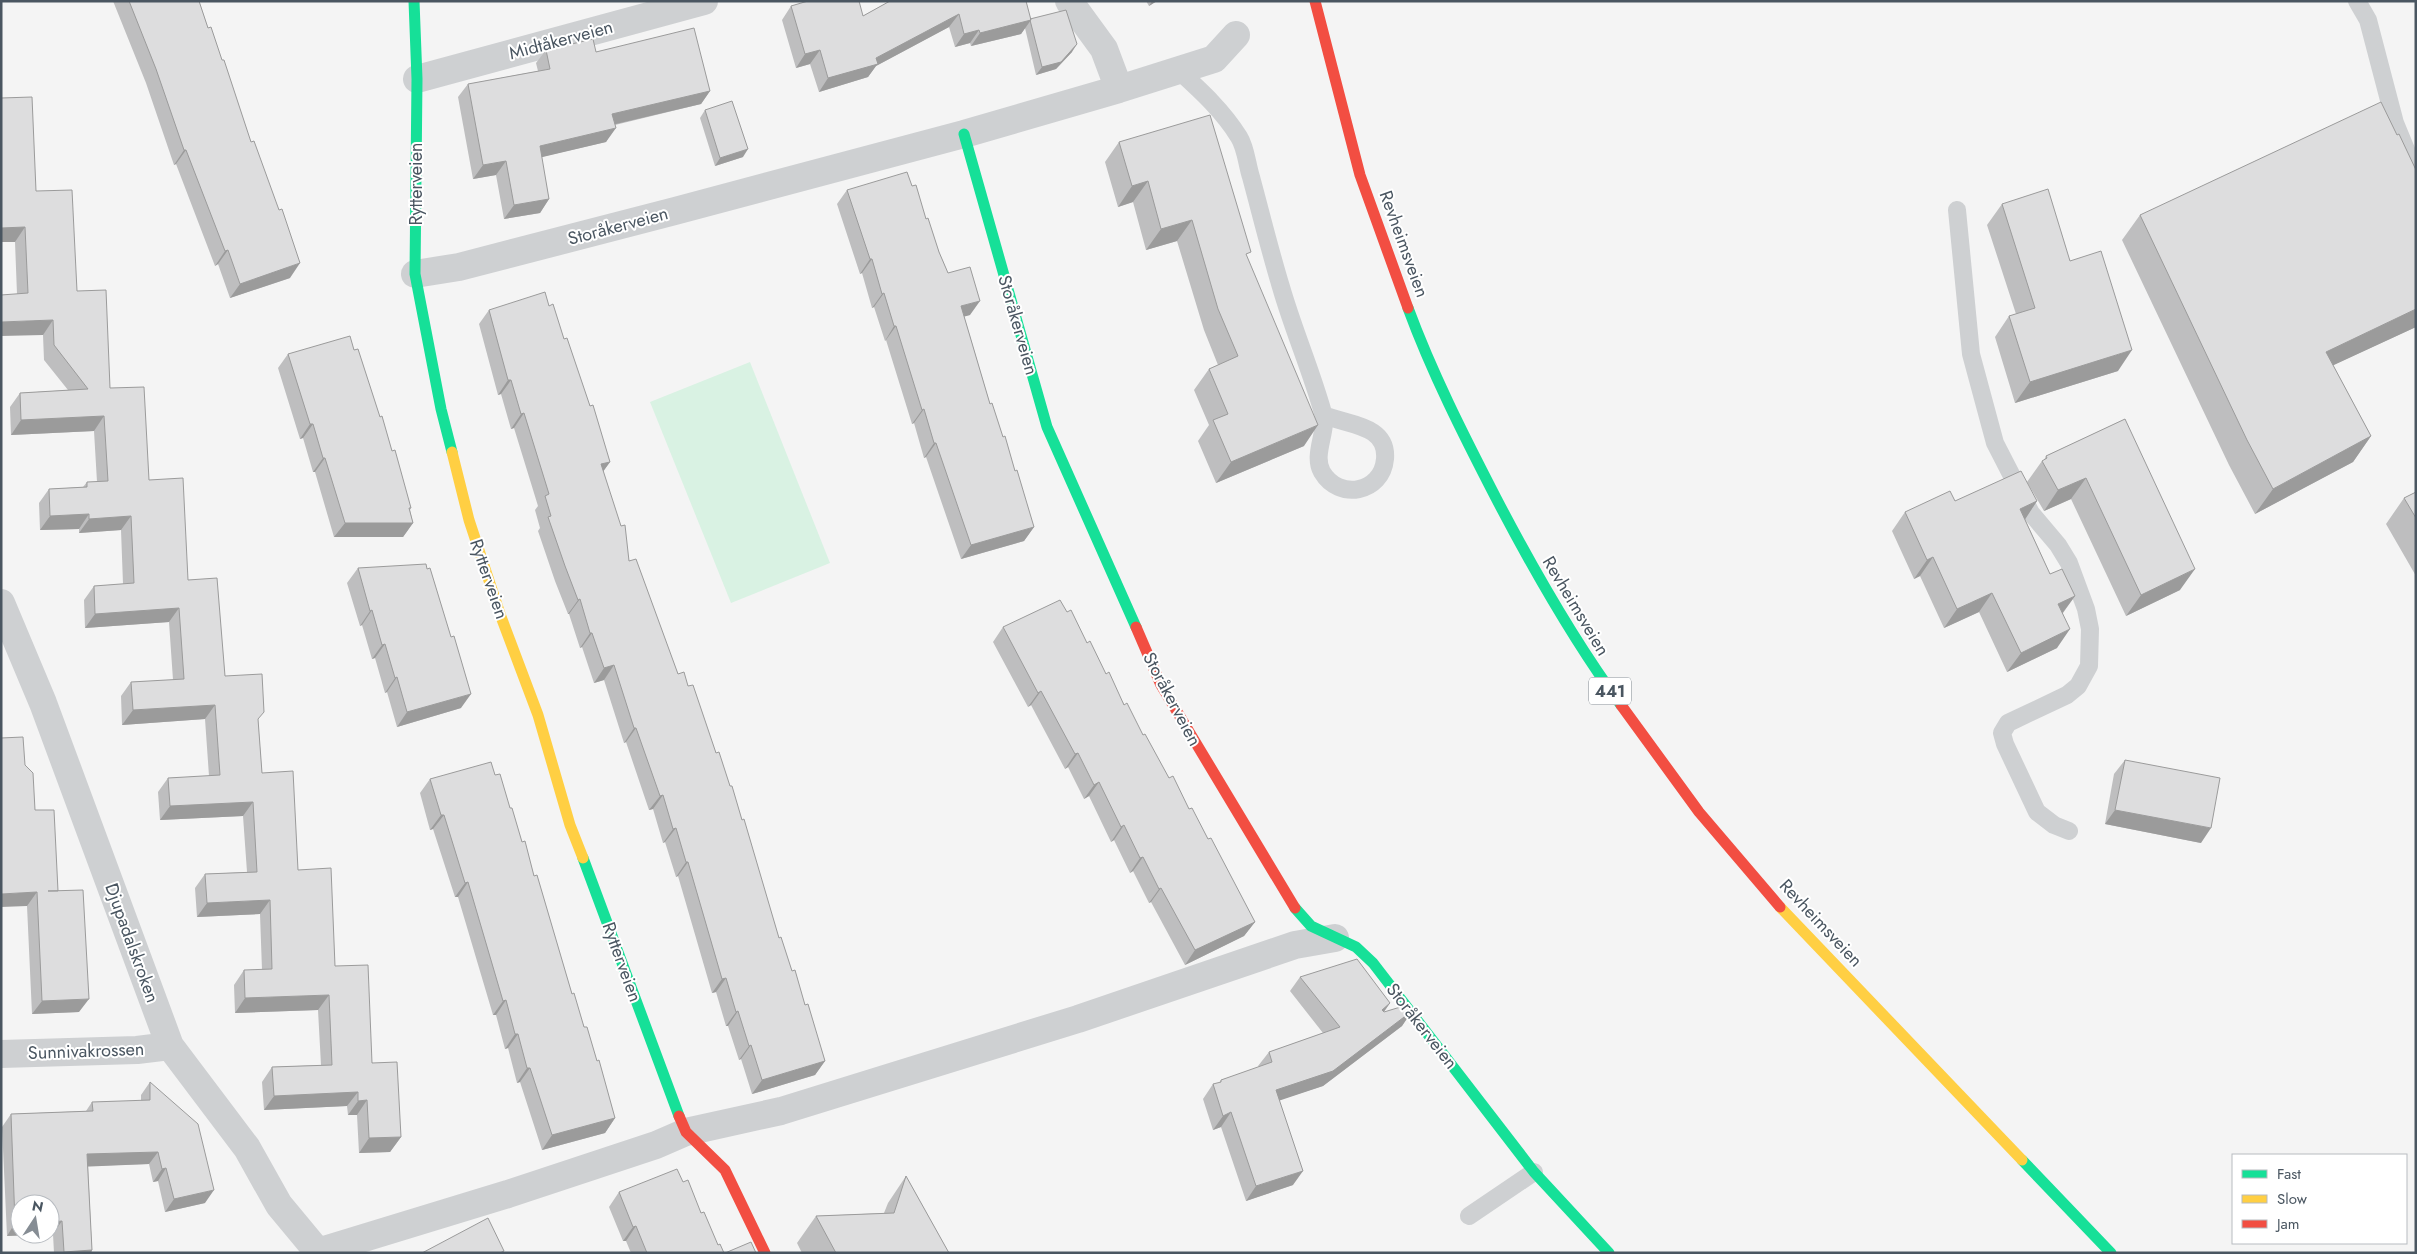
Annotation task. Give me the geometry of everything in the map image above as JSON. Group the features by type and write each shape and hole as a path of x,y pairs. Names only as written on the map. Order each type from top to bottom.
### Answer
{"street":[{"name":"Rytterveien","path":"414,1 417,79 415,274 441,409 469,520 500,614 538,715 570,825 686,1132 725,1170 765,1253"},
{"name":"Midtåkerveien","path":"417,79 704,1"},
{"path":"1069,1 1104,49 1119,89"},
{"name":"Revheimsveien","path":"1314,1 1360,175 1413,321 1466,441 1505,516 1540,582 1600,677 1699,812 1796,924 2111,1253"},
{"name":"Storåkerveien","path":"415,274 459,267 964,134 1119,89 1214,58 1236,35"},
{"name":"Storåkerveien","path":"964,134 1047,427 1161,685 1292,905 1311,926 1356,947 1373,963 1534,1172 1609,1253"},
{"name":"Djupadalskroken","path":"1,603 43,703 170,1046 247,1148 279,1205 318,1252"},
{"path":"318,1252 517,1191 656,1145 686,1132 781,1111 1078,1018 1295,945 1335,938"},
{"name":"Sunnivakrossen","path":"1,1054 137,1050 170,1046"}],"lane":[{"path":"2357,1 2368,20 2395,123 2416,174"},
{"path":"1178,70 1215,104 1240,139 1281,287 1324,415 1318,458 1321,470 1328,481 1339,488 1352,491 1365,488 1375,481 1382,470 1385,458 1383,445 1375,434 1364,426 1339,422 1324,415"},
{"path":"1958,210 1971,354 1995,443 2031,513 2058,545 2069,563 2086,609 2090,629 2089,666 2078,686 2067,695 2008,723 2002,732 2005,744 2037,812 2054,825 2069,831"},
{"path":"1469,1216 1534,1172"}],"green space":[{"path":"750,362 830,563 731,603 650,402"}],"building":[{"path":"129,1 199,1 208,28 211,27 222,60 224,60 251,142 254,141 279,210 282,209 300,263 240,284 228,250 225,251 186,150 184,150 156,69"},
{"path":"808,1 859,1 863,16 890,1 1026,1 1031,20 980,33 979,30 964,34 959,14 876,58 878,64 828,78 820,50 805,54 791,6"},
{"path":"1066,10 1077,44 1061,62 1042,67 1030,19"},
{"path":"694,28 710,91 612,114 616,128 540,146 549,199 514,205 506,161 483,165 468,84 550,69 546,50 593,39 596,52"},
{"path":"32,97 36,191 72,190 77,291 106,290 110,388 144,387 149,480 183,478 188,580 217,578 225,676 262,674 264,712 258,719 262,773 293,771 298,870 331,868 335,966 368,965 372,1063 397,1062 401,1137 369,1138 367,1100 358,1101 358,1092 274,1096 272,1067 332,1065 329,995 245,998 244,970 272,969 270,900 207,903 205,874 257,872 253,802 170,806 168,778 220,775 215,705 133,710 131,682 184,679 179,608 95,614 94,586 134,583 131,516 89,519 89,514 50,516 49,489 87,487 87,482 108,481 104,416 21,420 20,393 88,389 54,345 53,320 1,322 1,295 28,293 25,227 1,228 1,98"},
{"path":"732,101 748,149 720,158 705,110"},
{"path":"2381,102 2416,170 2416,309 2326,352 2371,436 2273,489 2247,440 2140,215"},
{"path":"1210,115 1251,252 1246,254 1318,425 1231,462 1213,420 1228,414 1209,369 1238,356 1218,309 1192,220 1161,229 1148,181 1132,186 1119,142"},
{"path":"907,172 912,186 916,185 926,219 928,218 948,273 970,267 980,301 961,306 990,404 992,403 1003,437 1005,436 1034,527 971,545 936,443 934,443 924,409 922,410 896,326 894,326 884,293 882,294 872,259 870,259 847,190"},
{"path":"2048,189 2070,261 2101,251 2132,350 2030,382 2009,316 2035,308 2002,204"},
{"path":"545,292 549,306 553,304 564,339 567,338 590,406 593,405 610,462 601,464 621,526 625,525 629,561 636,559 678,674 684,672 688,686 693,685 716,753 719,752 742,820 744,819 779,938 781,937 792,971 795,970 805,1005 808,1004 825,1061 762,1080 738,1011 736,1012 726,978 722,979 688,862 686,862 676,828 673,829 663,795 660,796 636,728 634,728 614,665 604,668 592,633 590,633 580,599 578,600 565,566 548,517 551,516 545,496 549,494 524,413 521,414 511,380 508,380 489,310"},
{"path":"350,336 354,350 358,349 380,417 382,416 392,451 395,450 411,508 409,508 413,523 345,523 313,424 310,424 288,354"},
{"path":"2125,419 2195,569 2141,595 2086,478 2058,490 2042,461 2047,458 2046,456"},
{"path":"2021,471 2037,501 2020,509 2050,574 2062,569 2075,596 2058,604 2070,629 2021,653 1992,593 1957,609 1933,557 1927,560 1905,512 1950,491 1955,501"},
{"path":"2416,492 2416,518 2404,498"},
{"path":"426,564 427,569 430,568 451,637 454,636 471,694 407,712 385,644 382,645 372,610 370,611 358,568"},
{"path":"1060,600 1067,612 1071,610 1087,643 1090,641 1106,674 1109,672 1124,705 1127,703 1143,735 1145,734 1169,778 1173,776 1189,809 1192,808 1208,839 1211,838 1255,922 1195,950 1161,888 1159,889 1143,857 1140,858 1124,825 1121,827 1099,782 1094,785 1078,753 1075,754 1041,691 1038,693 1003,627"},
{"path":"23,737 25,765 33,773 35,810 54,810 58,891 83,890 89,999 42,1001 37,892 1,894 1,738"},
{"path":"2125,760 2220,778 2211,828 2115,810"},
{"path":"491,762 495,775 500,774 522,842 525,841 534,876 537,875 572,994 574,993 584,1027 587,1027 597,1061 599,1060 615,1118 552,1135 530,1068 527,1068 518,1034 515,1034 506,1000 503,1001 468,882 465,883 444,815 441,815 430,779"},
{"path":"1357,959 1390,1003 1382,1010 1384,1012 1407,1005 1412,1011 1333,1071 1276,1090 1303,1171 1256,1186 1231,1112 1223,1116 1213,1084 1272,1062 1269,1052 1340,1027 1300,977"},
{"path":"150,1082 198,1124 214,1190 174,1199 166,1168 162,1169 158,1152 87,1154 92,1250 64,1252 62,1221 60,1221 60,1194 14,1194 11,1114 93,1111 92,1102 150,1100"},
{"path":"677,1169 683,1182 688,1180 701,1213 704,1212 718,1245 720,1244 724,1253 647,1253 636,1226 633,1227 619,1192"},
{"path":"906,1176 949,1253 836,1253 816,1216 894,1213"},
{"path":"488,1218 504,1251 500,1253 422,1253"},
{"path":"751,1242 756,1253 725,1253"}],"traffic: fast":[{"path":"414,1 417,79 415,274 441,409 452,452"},
{"path":"964,134 1047,427 1136,627"},
{"path":"1408,308 1449,404 1510,525 1570,630 1621,705"},
{"path":"583,858 679,1116"},
{"path":"1295,908 1311,926 1356,947 1373,963 1534,1172 1609,1253"},
{"path":"2022,1160 2111,1253"}],"traffic: slow":[{"path":"452,452 469,520 500,614 538,715 570,825 583,858"},
{"path":"1780,907 2022,1160"}],"traffic: jam":[{"path":"1315,1 1360,175 1408,308"},
{"path":"1136,627 1161,685 1295,908"},
{"path":"1621,705 1699,812 1780,907"},
{"path":"679,1116 686,1132 725,1170 765,1253"}]}
